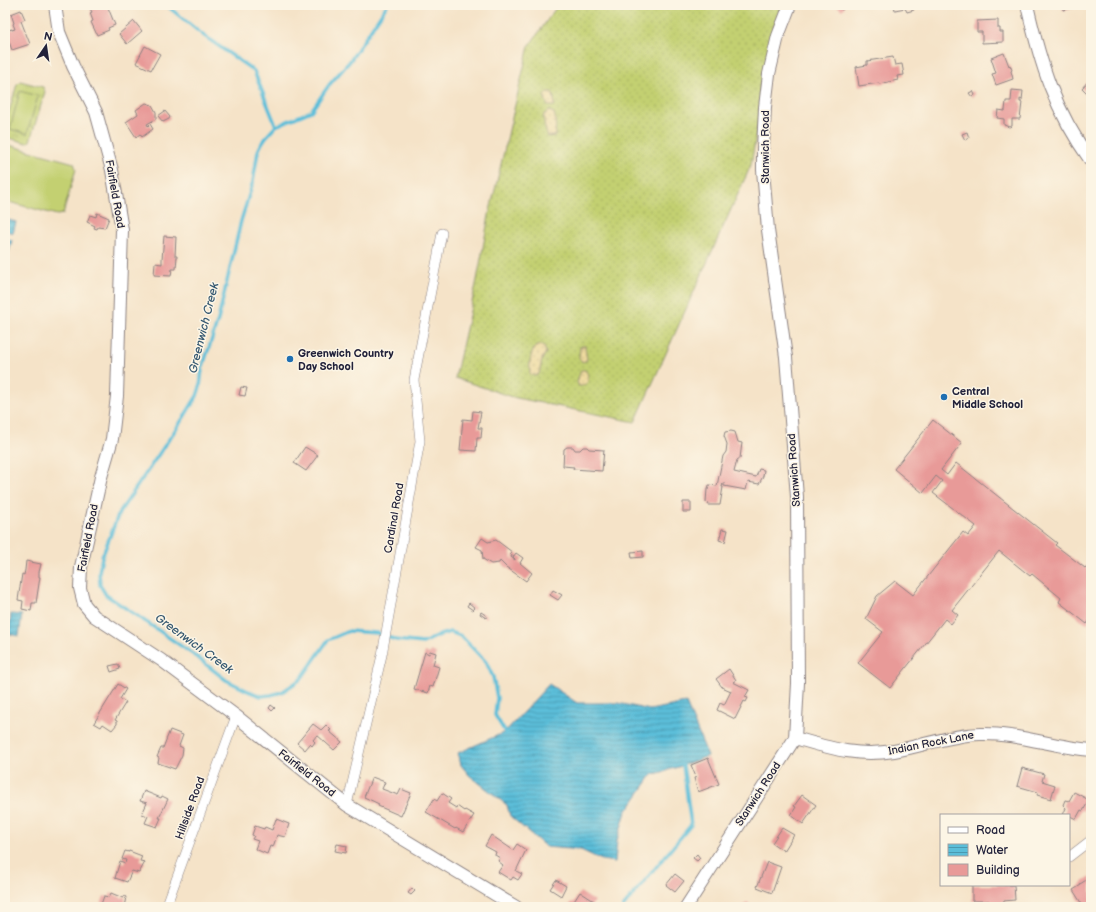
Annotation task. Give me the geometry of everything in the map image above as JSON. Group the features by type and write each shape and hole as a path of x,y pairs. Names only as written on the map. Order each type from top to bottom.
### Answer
{"street":[{"name":"Fairfield Road","path":"55,5 59,32 73,66 96,112 112,170 122,230 117,396 112,439 101,477 81,567 80,588 84,604 94,616 161,660 236,716 347,805 516,907"},
{"name":"Stanwich Road","path":"686,907 795,738 798,683 797,488 786,357 770,244 763,170 765,107 769,74 778,36 790,5"},
{"path":"1027,5 1039,55 1049,85 1067,125 1090,157"},
{"name":"Cardinal Road","path":"347,805 386,632 420,440 414,380 442,233"},
{"name":"Hillside Road","path":"166,907 236,716"},
{"name":"Indian Rock Lane","path":"795,738 846,752 876,753 894,751 960,736 982,734 1017,736 1074,749 1091,750"},
{"path":"1070,857 1091,840"}],"green space":[{"path":"558,5 783,5 774,26 751,165 635,422 512,397 455,378 477,280 489,215 529,46"},
{"path":"20,81 43,87 45,92 30,141 27,143 5,137 5,125 17,84"},
{"path":"20,91 38,96 27,134 10,129"},
{"path":"5,144 74,163 76,169 63,214 57,215 5,201"}],"sand":[{"path":"547,92 552,92 553,94 554,106 548,106 544,96"},
{"path":"549,111 555,115 556,135 548,137 544,126 544,114"},
{"path":"539,345 544,347 546,352 542,360 539,374 535,376 530,374 530,362 532,353"},
{"path":"585,346 587,360 582,362 579,359 580,347"},
{"path":"581,370 586,371 588,380 587,383 579,386 577,382"}],"water":[{"path":"5,219 16,222 13,233 5,230"},
{"path":"5,238 12,240 9,252 5,251"},
{"path":"11,614 22,615 19,636 9,634"},
{"path":"549,684 577,703 618,703 650,710 686,703 708,756 652,775 626,812 617,840 615,862 602,860 581,850 546,847 510,816 507,805 469,775 461,765 458,753 505,732"}],"building":[{"path":"88,5 107,5 115,25 108,28 109,30 97,35 91,22 93,21 90,13 92,12"},
{"path":"836,5 846,5 842,10"},
{"path":"894,5 913,5 914,10 907,12 905,8 895,10"},
{"path":"1062,5 1075,5 1075,7 1063,10"},
{"path":"21,10 25,19 21,21 30,44 12,50 5,31 15,29 11,14"},
{"path":"998,20 998,28 1000,28 1000,32 1003,32 1003,42 982,43 982,32 977,32 977,21"},
{"path":"134,21 142,31 127,44 119,34"},
{"path":"145,46 160,54 151,70 136,63"},
{"path":"1004,53 1012,70 1013,79 996,85 992,74 996,73 991,58"},
{"path":"893,57 895,65 902,64 904,75 897,76 898,80 859,86 856,67 867,65 867,61"},
{"path":"1091,78 1091,97 1082,88"},
{"path":"1012,90 1023,91 1022,100 1020,99 1020,102 1022,102 1020,119 1012,119 1012,126 1009,127 1004,125 1004,119 997,118 998,110 1005,111 1006,101 1011,101"},
{"path":"973,91 975,95 972,97 969,93"},
{"path":"146,103 152,105 156,112 156,119 147,124 148,126 150,124 153,129 142,137 140,134 136,137 126,122 138,114 136,110"},
{"path":"165,111 170,117 163,122 158,116"},
{"path":"967,132 969,138 965,140 962,134"},
{"path":"97,213 109,218 105,228 94,228 95,226 87,222 90,215 96,217"},
{"path":"164,236 176,237 176,269 172,269 171,276 154,275 155,263 162,264"},
{"path":"241,387 247,388 245,396 239,395"},
{"path":"473,411 481,412 478,428 482,428 481,438 477,438 476,451 460,450 463,419 472,420"},
{"path":"933,420 962,443 941,470 947,475 956,463 1057,543 1055,545 1085,568 1088,565 1091,568 1091,618 1087,624 1059,602 1061,598 1032,574 1030,576 999,551 952,610 958,615 951,624 945,619 890,688 858,663 883,632 866,619 877,596 895,581 913,595 963,532 968,536 976,526 933,493 942,481 936,476 923,493 894,469"},
{"path":"725,432 735,432 738,442 742,443 740,458 737,460 734,472 756,477 759,469 764,470 763,476 759,484 748,482 746,490 724,486 723,483 720,505 708,505 709,503 706,502 707,489 708,490 709,485 717,486 723,456 726,452 727,444 724,436"},
{"path":"305,447 318,455 306,471 294,463"},
{"path":"567,447 573,447 575,450 580,450 583,447 587,447 589,449 604,450 602,471 573,469 574,467 563,466 564,449"},
{"path":"683,502 691,502 691,512 683,512"},
{"path":"722,529 728,530 725,542 719,540"},
{"path":"482,538 488,542 496,540 512,552 510,554 512,555 511,557 515,560 513,557 516,553 523,558 520,563 532,573 526,581 500,561 499,563 491,564 483,559 482,550 476,547"},
{"path":"643,551 643,557 632,558 631,552"},
{"path":"26,561 41,564 36,603 32,603 31,611 22,609 23,601 18,600 22,574 24,575"},
{"path":"553,590 562,595 558,600 550,595"},
{"path":"469,603 475,608 473,610 467,606"},
{"path":"481,612 487,616 486,618 480,614"},
{"path":"430,651 436,653 433,665 439,667 433,687 430,686 428,693 414,689 425,652 429,654"},
{"path":"118,664 120,669 111,672 109,666"},
{"path":"729,669 736,680 733,682 749,690 745,697 748,698 746,702 744,701 735,719 717,710 720,703 724,705 731,691 722,687 716,679"},
{"path":"118,684 126,689 120,699 126,702 115,720 117,721 117,724 112,730 103,724 101,727 94,723"},
{"path":"271,705 275,708 272,711 269,708"},
{"path":"313,724 321,730 326,725 331,730 329,731 342,742 334,750 317,735 313,740 315,742 312,746 310,744 305,750 297,743"},
{"path":"170,730 183,735 179,746 183,748 182,755 175,769 158,763 159,758 157,757 161,748 163,748"},
{"path":"708,758 719,784 698,792 694,778 696,777 691,765"},
{"path":"1022,768 1044,774 1042,781 1055,785 1051,799 1037,795 1038,792 1017,786"},
{"path":"372,777 385,782 382,789 398,795 401,789 411,793 401,816 378,806 379,804 364,797"},
{"path":"144,791 161,798 162,796 168,799 159,818 161,818 157,827 145,823 148,816 142,814 147,803 140,801"},
{"path":"1074,792 1089,800 1083,811 1081,810 1076,819 1070,816 1070,814 1063,814 1066,808 1063,805 1065,800 1069,801"},
{"path":"442,793 451,799 448,803 474,815 463,832 426,812 434,799 437,801"},
{"path":"802,795 816,805 803,824 791,815 796,807 794,806"},
{"path":"276,819 289,824 285,837 277,835 273,847 270,846 267,854 255,849 258,841 252,839 254,836 252,835 255,826 264,829 265,827 272,830"},
{"path":"782,828 794,835 784,851 772,843"},
{"path":"491,835 513,850 517,844 526,850 516,871 522,874 518,880 513,877 511,880 498,872 503,865 498,861 500,858 495,855 496,852 485,846"},
{"path":"337,844 347,846 346,853 335,851"},
{"path":"125,851 142,856 140,861 145,862 139,873 132,871 127,882 115,878 120,861 125,863 126,860 122,859"},
{"path":"697,854 700,858 697,861 693,858"},
{"path":"767,862 781,867 772,893 757,887"},
{"path":"675,874 684,881 675,892 666,885"},
{"path":"1091,877 1091,901 1083,906 1073,890"},
{"path":"556,880 566,886 561,896 550,889"},
{"path":"972,886 1014,886 1015,900 1003,901 1003,906 989,906 989,901 972,901"},
{"path":"412,888 415,891 411,895 408,893"},
{"path":"580,892 594,901 591,907 569,906 571,902 573,903"},
{"path":"111,893 123,898 124,896 126,897 124,907 100,907 104,896 109,897"},
{"path":"747,902 753,907 742,907"}],"waterway":[{"path":"166,5 203,35 254,71 276,126"},
{"name":"Greenwich Creek","path":"387,5 350,61 329,85 311,111 276,126 266,137 258,151 253,182 241,221 218,320 202,369 200,387 197,396 119,513 102,557 99,572 100,585 106,595 194,655 226,680 261,696 282,692 301,679 328,640 349,631 377,633 396,640 423,643 450,632 461,636 486,662 493,677 497,698 495,715 505,732 508,732"},
{"name":"Greenwich Creek","path":"623,907 691,825 683,765 681,764"}],"place":[{"name":"Greenwich Country Day School","path":"290,359"},
{"name":"Central Middle School","path":"944,397"}]}
